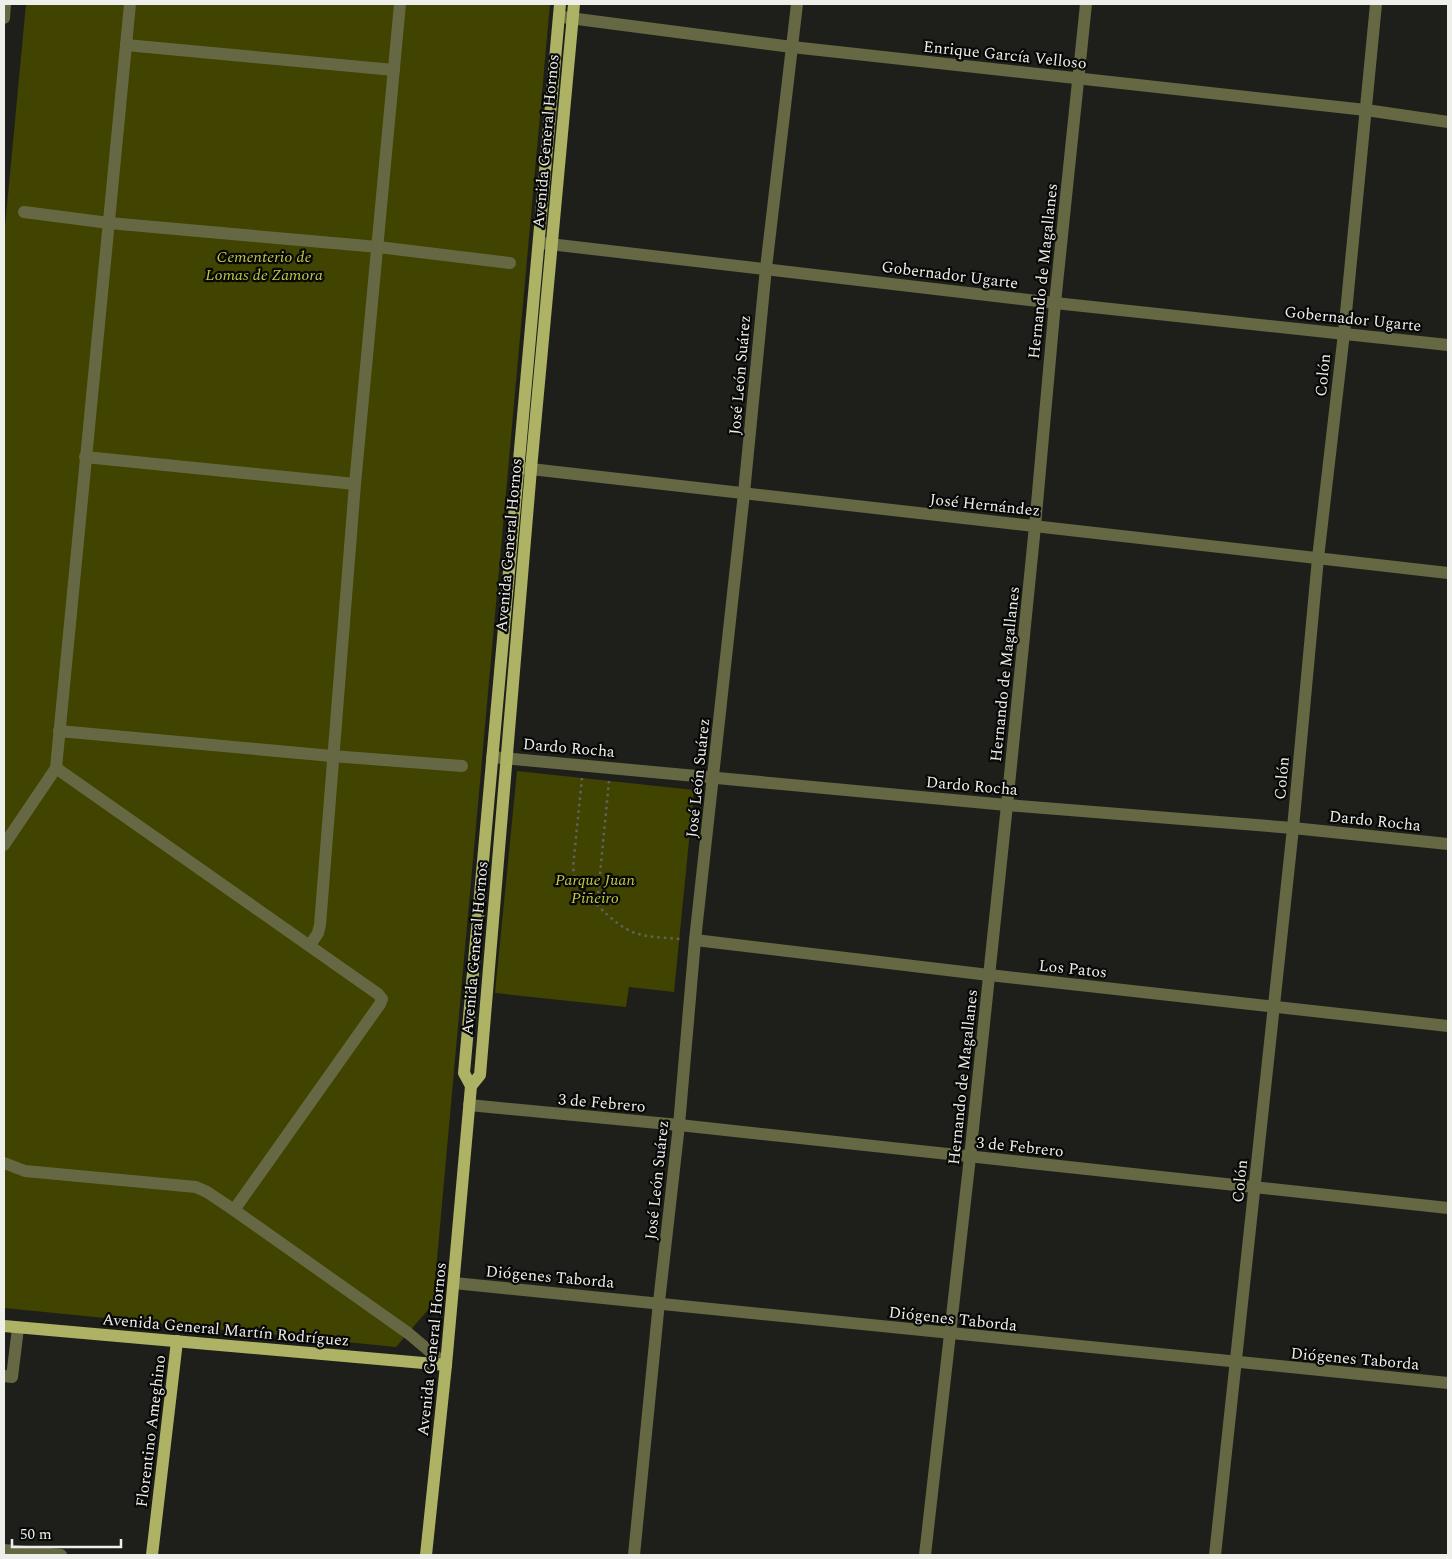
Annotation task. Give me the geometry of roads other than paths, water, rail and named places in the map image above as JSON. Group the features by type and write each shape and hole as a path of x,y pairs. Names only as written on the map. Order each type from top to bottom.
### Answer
{"main road":[{"name":"Avenida General Hornos","path":"471,1086 464,1073 492,757 552,244 574,4"},
{"name":"Avenida General Hornos","path":"426,1555 454,1283 471,1086 480,1075 506,758 538,242 559,10"},
{"name":"Avenida General Martín Rodríguez","path":"4,1326 446,1365"},
{"name":"Florentino Ameghino","path":"152,1555 177,1341"}],"street":[{"path":"4,18 5,4"},
{"path":"4,845 56,768 130,4"},
{"path":"310,945 318,933 320,925 355,484 400,4"},
{"name":"José León Suárez","path":"634,1555 679,1125 695,940 744,493 766,268 797,4"},
{"name":"Hernando de Magallanes","path":"925,1555 1007,805 1055,303 1086,4"},
{"name":"Colón","path":"1215,1555 1293,828 1318,558 1344,333 1376,4"},
{"name":"Enrique García Velloso","path":"559,10 573,18 792,47 1366,110 1448,122"},
{"path":"126,45 394,70"},
{"path":"24,212 109,223 378,247 510,263"},
{"name":"Gobernador Ugarte","path":"538,242 1055,303 1448,345"},
{"path":"85,457 355,484"},
{"name":"José Hernández","path":"525,469 1448,573"},
{"path":"59,730 332,756 462,766"},
{"name":"Dardo Rocha","path":"492,757 714,776 1007,805 1293,828 1448,844"},
{"path":"56,768 310,945 378,994 382,999 234,1210"},
{"name":"Los Patos","path":"695,940 1448,1026"},
{"name":"3 de Febrero","path":"469,1105 679,1125 1448,1208"},
{"path":"4,1164 25,1171 196,1187 234,1210 408,1333 446,1365"},
{"name":"Diógenes Taborda","path":"454,1283 659,1302 1236,1364 1448,1383"},
{"path":"4,1376 12,1377 18,1328"},
{"path":"4,1550 61,1555"}],"park label":[{"name":"Cementerio de Lomas de Zamora","path":"264,265"},
{"name":"Parque Juan Piñeiro","path":"595,888"}]}
